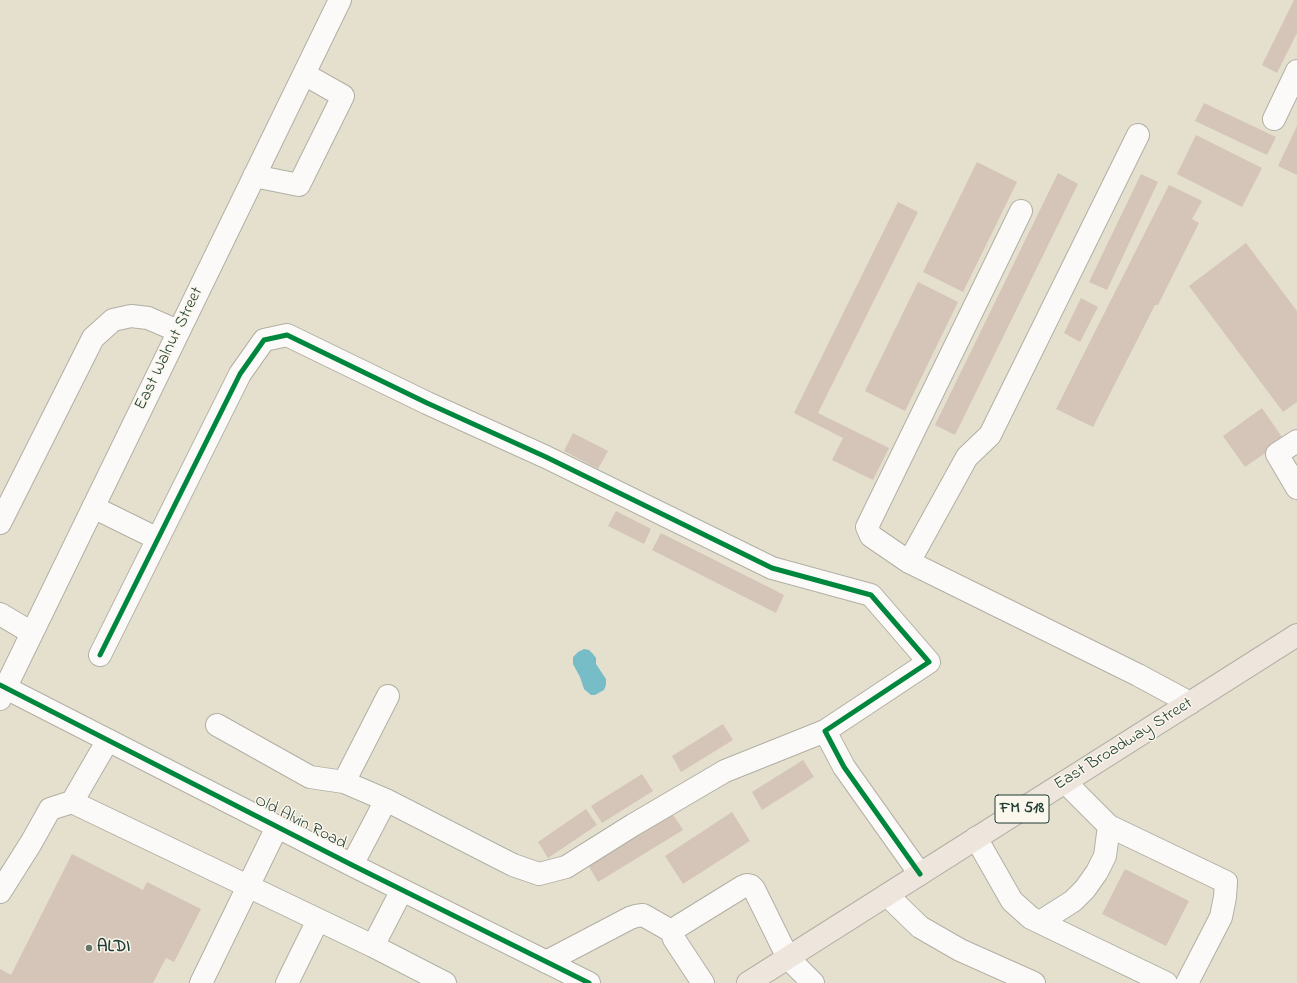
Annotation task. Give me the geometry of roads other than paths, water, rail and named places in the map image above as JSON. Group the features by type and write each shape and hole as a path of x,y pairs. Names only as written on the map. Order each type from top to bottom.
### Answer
{"main road":[{"name":"East Broadway Street","path":"748,983 1297,636"}],"street":[{"name":"East Walnut Street","path":"2,690 32,633 340,0"},
{"path":"1274,119 1297,71"},
{"path":"254,176 299,185 343,96 304,74"},
{"path":"909,562 967,457 990,435 1138,136"},
{"path":"1021,211 867,527 871,536 909,562 1131,672 1190,703"},
{"path":"0,523 93,338 113,320 131,316 148,318 178,331"},
{"path":"100,655 240,374 264,340 286,335 546,457 772,568 871,595 929,662 825,731 725,770 633,824 566,867 539,874 513,865 386,800 344,782 310,777 217,725"},
{"path":"1297,442 1277,454 1297,488"},
{"path":"93,507 158,539"},
{"path":"0,614 32,633"},
{"name":"Old Alvin Road","path":"2,690 108,740 352,865 589,983"},
{"path":"344,782 388,696"},
{"path":"825,731 844,767 920,874"},
{"path":"0,892 31,843 50,809 72,802 108,740"},
{"path":"1065,782 1109,826 1226,882 1221,917 1187,983"},
{"path":"352,865 386,800"},
{"path":"72,802 373,946 445,983"},
{"path":"1040,922 1073,900 1085,889 1097,872 1105,856 1109,826"},
{"path":"201,983 277,827"},
{"path":"976,838 1012,901 1031,918 1166,983"},
{"path":"703,983 674,939 674,929 747,885 751,886 788,958 813,983"},
{"path":"373,946 402,890"},
{"path":"887,895 920,927 960,950 1034,983"},
{"path":"546,962 636,916 643,915 673,932"},
{"path":"287,983 318,920"}],"water":[{"path":"584,649 589,650 596,658 596,664 606,679 604,690 595,695 591,695 584,689 573,664 573,657"}],"place":[{"name":"ALDI","path":"89,948"}]}
